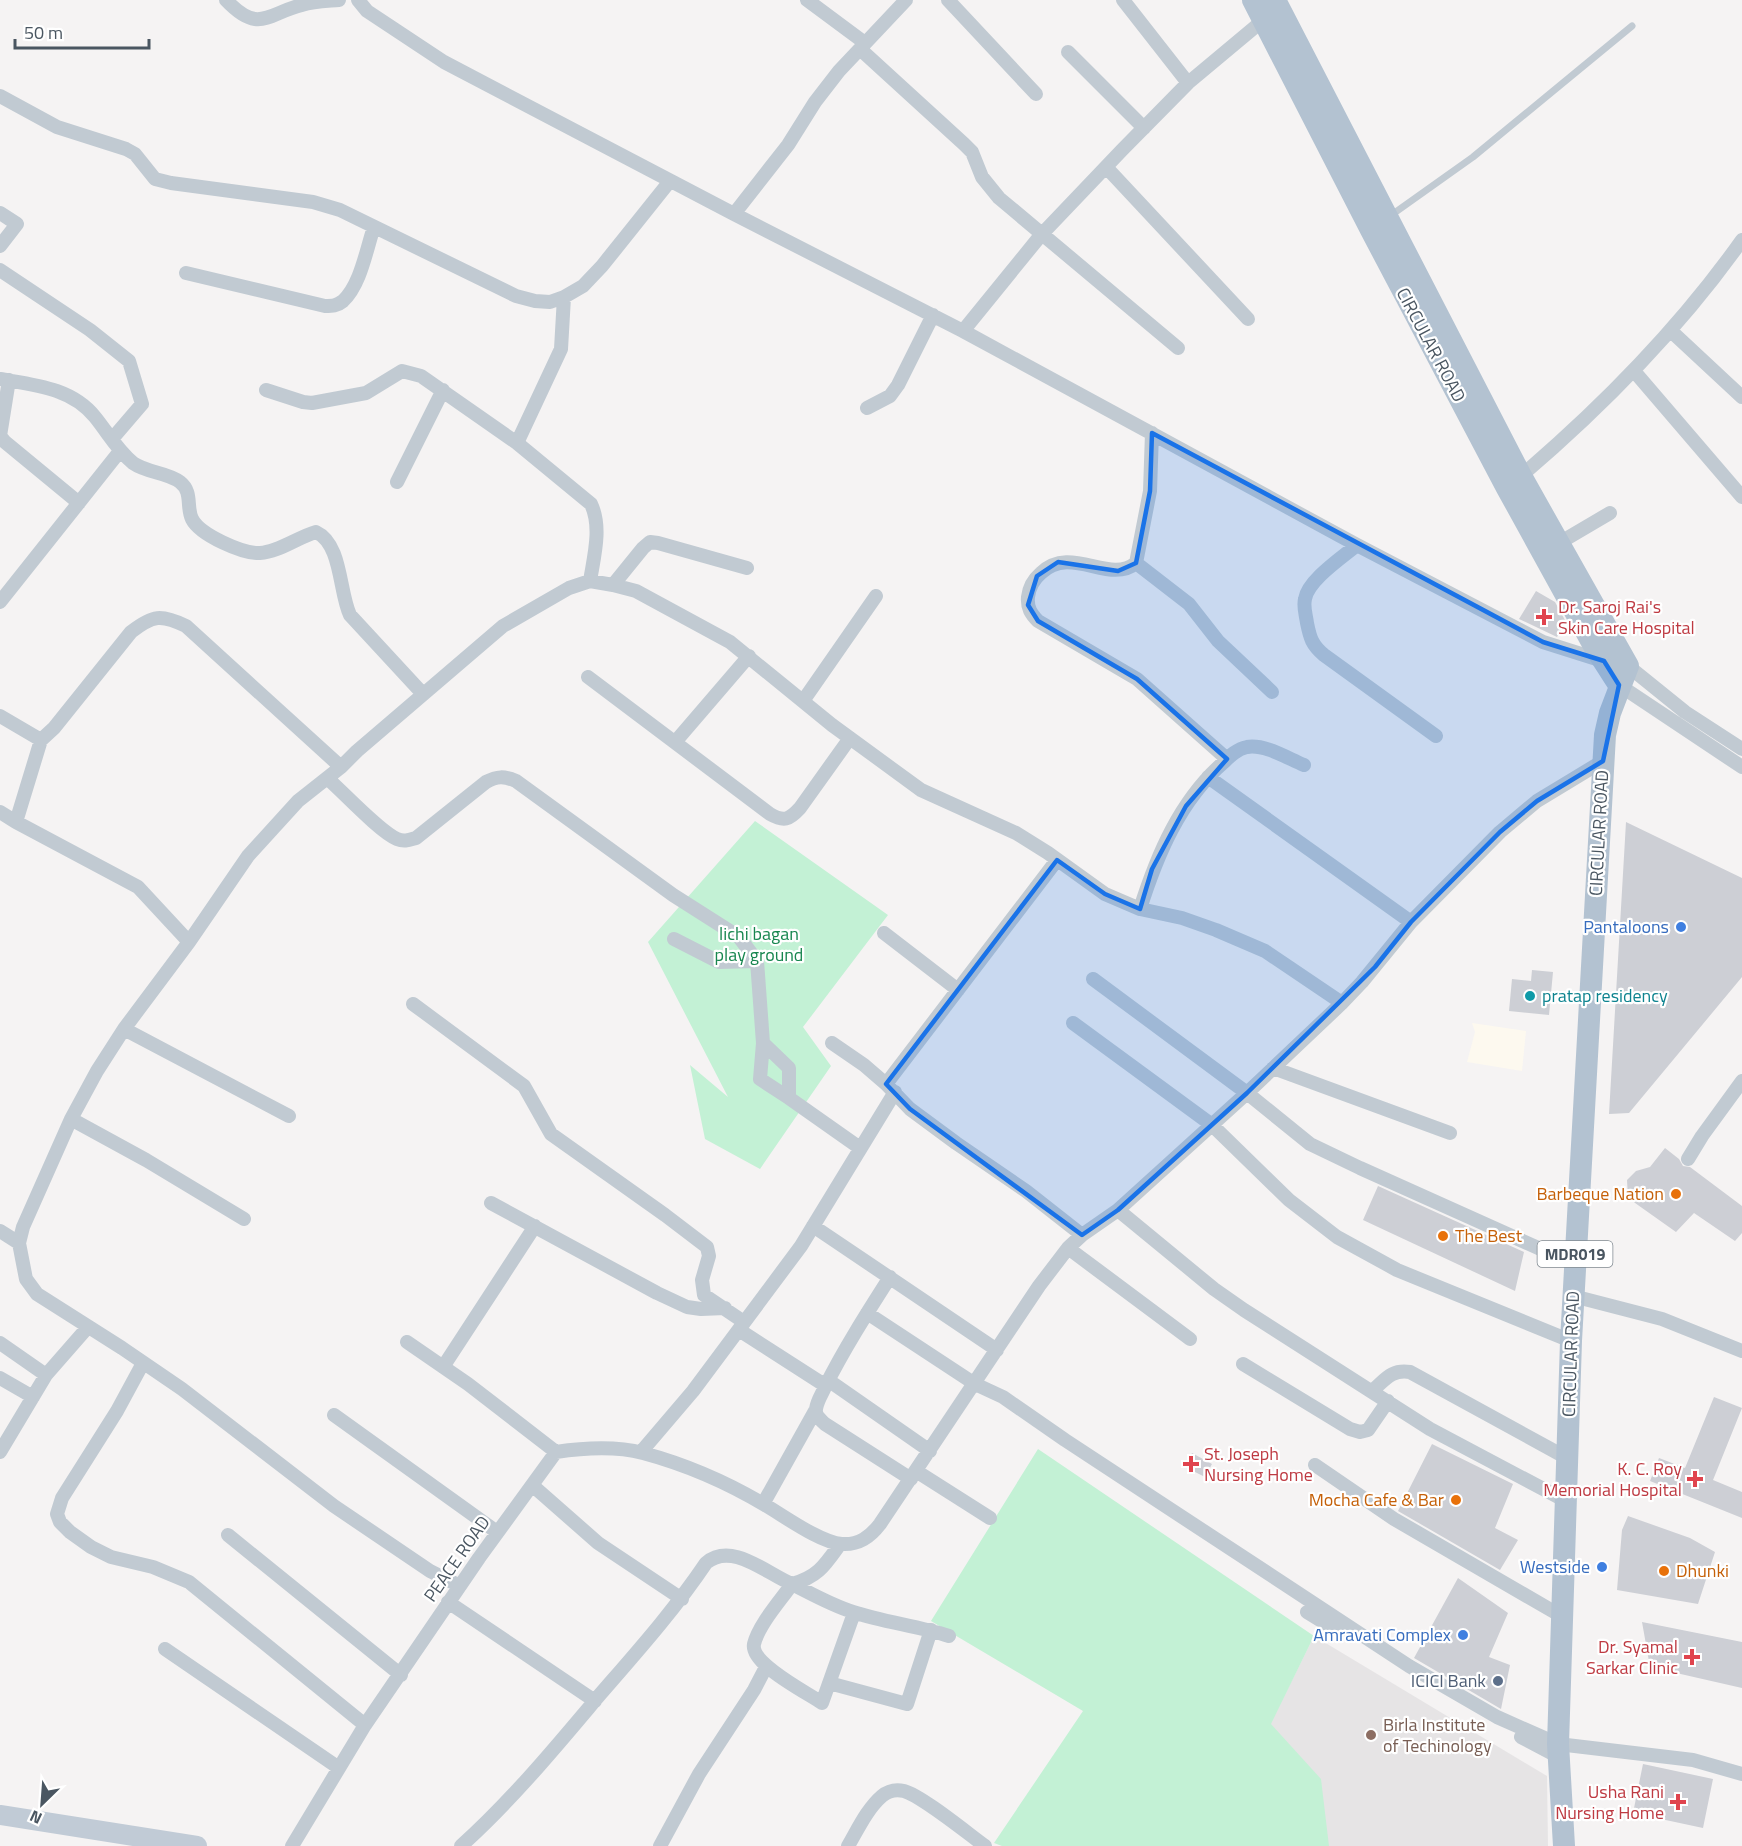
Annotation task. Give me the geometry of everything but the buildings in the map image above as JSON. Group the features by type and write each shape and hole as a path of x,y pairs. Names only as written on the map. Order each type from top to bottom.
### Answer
{"main road":[{"name":"CIRCULAR ROAD","path":"1253,0 1272,9 1388,218 1521,476 1559,543 1624,675 1607,724 1603,761 1574,1264 1558,1750 1564,1846"},
{"name":"CIRCULAR ROAD","path":"1272,9 1371,230 1487,450 1604,661 1624,675"},
{"path":"0,1815 197,1846"}],"street":[{"path":"226,0 243,15 254,19 266,19 301,5 339,0"},
{"path":"358,0 367,11 444,62 670,181 933,315 1357,545 1543,642 1604,661"},
{"path":"807,0 863,46 972,152 982,177 989,187 1041,235 1178,348"},
{"path":"734,214 788,145 815,102 839,71 906,0"},
{"path":"948,0 1036,94"},
{"path":"1123,0 1188,83"},
{"path":"963,331 1041,235 1106,167 1188,83 1272,9"},
{"path":"1068,52 1144,128"},
{"path":"0,96 57,127 126,149 135,154 155,179 313,202 340,210 516,296 535,301 550,302 583,286 602,266 670,181"},
{"path":"1106,167 1248,319"},
{"path":"0,213 17,224 0,246"},
{"path":"186,273 325,306 334,306 342,302 349,293 357,277 374,227"},
{"path":"1521,476 1573,432 1634,371 1671,331 1742,240"},
{"path":"0,270 90,330 129,361 142,404 79,502 0,602"},
{"path":"517,443 561,349 564,297"},
{"path":"867,408 890,396 898,385 933,315"},
{"path":"1671,331 1742,397"},
{"path":"1634,371 1742,497"},
{"path":"266,390 312,403 366,393 402,372 421,375 517,443 591,504 597,526 590,581"},
{"path":"79,502 4,442 0,435 4,380 48,387 73,398 89,411 116,445 142,468 179,481 188,490 191,517 196,526 224,543 259,553 270,551 316,532 322,535 333,552 345,604 350,615 423,694"},
{"path":"397,482 443,390"},
{"path":"1152,433 1150,491 1136,563 1129,569 1118,571 1073,562 1058,562 1047,567 1031,584 1028,596 1030,613 1038,621 1137,679 1227,759"},
{"path":"1559,543 1610,513"},
{"path":"614,585 650,542 747,568"},
{"path":"1357,545 1312,584 1305,596 1304,603 1314,647 1436,735"},
{"path":"1136,563 1189,604 1218,641 1272,692"},
{"path":"460,1586 430,1571 334,1506 209,1409 37,1294 26,1279 19,1243 23,1227 71,1119 97,1071 124,1029 189,942 248,856 298,801 341,767 503,626 569,588 590,581 636,591 696,622 749,656 850,738 921,790 1016,833 1105,894 1140,909 1182,918 1216,930 1265,951 1342,1003"},
{"path":"803,701 876,596"},
{"path":"16,822 41,740 54,728 131,632 144,622 158,617 168,618 186,626 341,767"},
{"path":"676,741 749,656"},
{"path":"1624,675 1742,749"},
{"path":"1624,675 1742,767"},
{"path":"588,677 770,814 780,819 787,820 800,808 850,738"},
{"path":"0,716 41,740"},
{"path":"1140,909 1152,869 1186,806 1208,777 1236,751 1246,747 1259,747 1304,765"},
{"path":"407,1342 495,1403 556,1452 579,1449 641,1452 699,1473 763,1504 818,1535 840,1544 855,1543 870,1537 914,1475 1039,1286 1068,1248 1082,1235 1118,1210 1247,1094 1342,1003 1411,922 1500,832 1537,801 1603,761"},
{"path":"327,778 383,828 396,838 406,841 416,838 486,782 496,777 506,777 516,781 673,895 739,937 758,961 763,1043 760,1079 860,1148"},
{"path":"1208,777 1411,922"},
{"path":"0,812 138,887 189,942"},
{"path":"641,1452 693,1391 813,1226 860,1148 890,1088 958,990 1057,860"},
{"path":"884,933 958,990"},
{"path":"674,939 720,962 758,961"},
{"path":"1093,979 1310,1144 1574,1264"},
{"path":"413,1004 524,1086 551,1134 665,1215 707,1248 709,1256 702,1280 704,1295 725,1308 741,1326 930,1451"},
{"path":"1073,1023 1212,1125 1289,1200 1337,1237 1397,1270 1571,1341"},
{"path":"124,1029 289,1116"},
{"path":"763,1043 789,1068 789,1098"},
{"path":"832,1043 864,1065 919,1116 1026,1191 1082,1235"},
{"path":"1274,1068 1450,1133"},
{"path":"1688,1159 1742,1081"},
{"path":"71,1119 146,1160 244,1220"},
{"path":"491,1203 677,1302 701,1309 725,1308"},
{"path":"1118,1210 1221,1294 1430,1428 1566,1501"},
{"path":"443,1367 535,1226"},
{"path":"813,1226 997,1350"},
{"path":"0,1231 19,1243"},
{"path":"1068,1248 1190,1339"},
{"path":"763,1504 816,1411 817,1403 827,1383 890,1277"},
{"path":"1574,1296 1662,1319 1742,1351"},
{"path":"867,1313 975,1384 1003,1396 1065,1440 1409,1666 1558,1750"},
{"path":"0,1452 46,1375 88,1327"},
{"path":"0,1343 46,1375"},
{"path":"143,1363 117,1411 62,1498 57,1514 60,1522 91,1547 111,1557 153,1567 189,1582 365,1725"},
{"path":"1244,1364 1350,1429 1360,1432 1368,1430 1388,1401"},
{"path":"1372,1391 1399,1370 1410,1372 1567,1458"},
{"path":"0,1378 33,1396"},
{"path":"816,1411 818,1418 825,1424 990,1518"},
{"path":"334,1415 497,1532"},
{"name":"PEACE ROAD","path":"292,1846 365,1725 401,1675 448,1602 556,1452"},
{"path":"1315,1465 1394,1520 1563,1617"},
{"path":"532,1485 598,1543 682,1599"},
{"path":"228,1535 401,1675"},
{"path":"840,1544 823,1568 807,1580 792,1584 762,1628 754,1643 754,1652 766,1667 822,1703 854,1613"},
{"path":"461,1846 535,1772 682,1599 706,1563 714,1556 738,1557 854,1613 949,1636"},
{"path":"448,1602 595,1701"},
{"path":"1308,1612 1480,1716 1558,1750 1693,1761 1742,1774"},
{"path":"829,1683 907,1704 931,1630"},
{"path":"165,1649 339,1768"},
{"path":"660,1846 699,1774 754,1690 766,1667"},
{"path":"848,1846 868,1812 883,1795 894,1790 905,1791 918,1798 985,1846"}],"lane":[{"path":"1388,218 1473,157 1632,26"}],"highlighted area":[{"path":"1152,433 1543,642 1604,661 1619,685 1603,761 1537,801 1500,832 1411,922 1375,967 1247,1093 1118,1210 1082,1235 910,1109 886,1084 1057,860 1105,894 1140,909 1152,869 1186,806 1227,759 1137,679 1038,621 1028,605 1037,576 1058,562 1118,571 1136,563 1150,491"}],"shaded area":[{"path":"1472,1023 1526,1031 1522,1071 1467,1062 1475,1032"},
{"name":"Birla Institute of Techinology","path":"1314,1636 1547,1776 1548,1846 1210,1846"}],"green space":[{"name":"lichi bagan play ground","path":"755,821 888,915 803,1027 831,1066 760,1169 705,1139 690,1065 728,1097 648,942"},
{"path":"1038,1449 1314,1636 1271,1724 1321,1779 1329,1846 1002,1846 994,1843 1083,1711 931,1621"}],"place":[{"name":"Dr. Saroj Rai's Skin Care Hospital","path":"1544,617"},
{"name":"Pantaloons","path":"1681,927"},
{"name":"pratap residency","path":"1530,996"},
{"name":"Barbeque Nation","path":"1676,1194"},
{"name":"The Best","path":"1443,1236"},
{"name":"St. Joseph Nursing Home","path":"1191,1464"},
{"name":"K. C. Roy Memorial Hospital","path":"1695,1479"},
{"name":"Mocha Cafe & Bar","path":"1456,1500"},
{"name":"Westside","path":"1602,1567"},
{"name":"Dhunki","path":"1664,1571"},
{"name":"Amravati Complex","path":"1463,1635"},
{"name":"Dr. Syamal Sarkar Clinic","path":"1692,1657"},
{"name":"ICICI Bank","path":"1498,1681"},
{"name":"Birla Institute of Techinology","path":"1371,1735"},
{"name":"Usha Rani Nursing Home","path":"1678,1802"}]}
